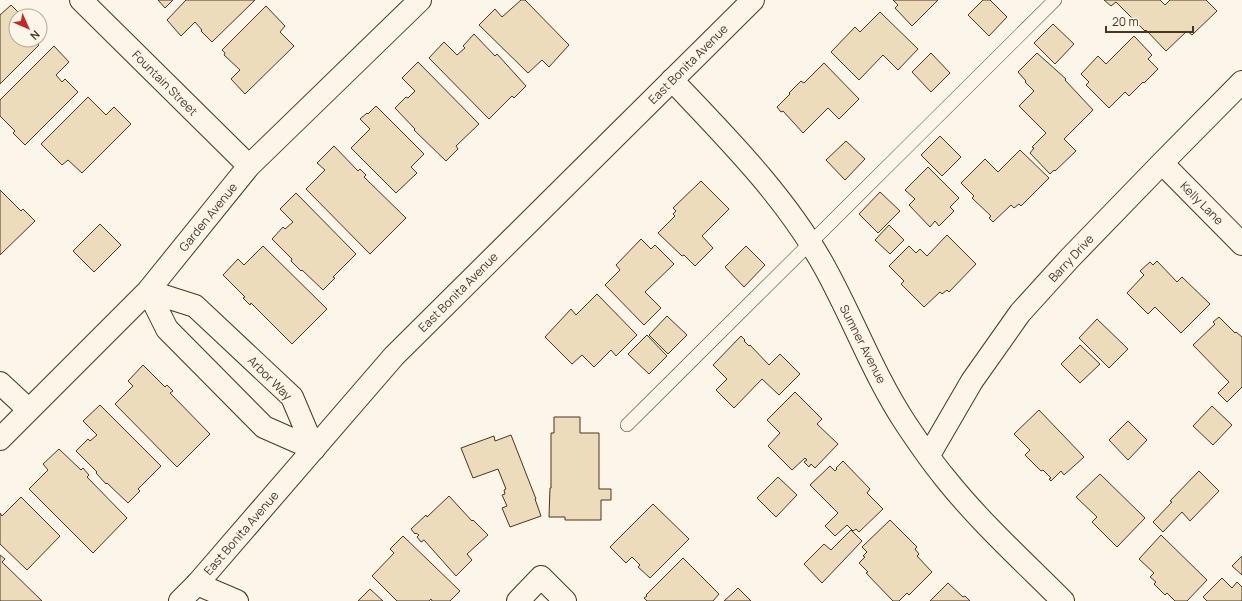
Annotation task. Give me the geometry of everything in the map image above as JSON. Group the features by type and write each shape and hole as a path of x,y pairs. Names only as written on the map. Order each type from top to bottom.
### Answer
{"street":[{"name":"Fountain Street","path":"81,0 249,166"},
{"name":"Garden Avenue","path":"0,439 148,291 249,166 420,0"},
{"name":"East Bonita Avenue","path":"180,601 201,593 314,449 394,356 753,0"},
{"name":"Sumner Avenue","path":"672,80 741,153 771,189 809,243 824,266 886,390 906,424 944,477 979,516 1063,601"},
{"name":"Barry Drive","path":"929,455 972,381 1020,313 1069,259 1242,82"},
{"name":"Kelly Lane","path":"1162,163 1242,244"},
{"path":"148,291 167,329 264,427 314,449"},
{"name":"Arbor Way","path":"148,291 195,306 292,397 314,449"},
{"path":"0,383 29,410"},
{"path":"518,601 541,577 565,601"},
{"path":"201,593 237,601"}],"lane":[{"path":"627,425 1055,0"}],"building":[{"path":"158,0 173,0 165,8"},
{"path":"186,0 255,0 212,42 201,31 202,30 195,22 181,36 167,20"},
{"path":"521,0 525,0 569,45 549,67 542,60 528,73 479,25 495,9 502,17"},
{"path":"893,0 938,0 912,26 895,8 898,5"},
{"path":"983,0 990,0 1007,17 989,36 968,15"},
{"path":"1104,0 1160,0 1165,5 1170,0 1206,0 1217,11 1192,35 1187,31 1166,51 1116,2 1111,6"},
{"path":"11,5 14,8 8,8 8,48 36,48 0,84 0,15"},
{"path":"266,6 285,26 280,32 294,46 245,94 231,79 240,70 224,55 225,53 222,50"},
{"path":"880,12 918,49 898,70 883,55 859,80 831,52 855,27 860,32"},
{"path":"1053,24 1074,44 1055,64 1034,43"},
{"path":"474,34 495,56 497,54 526,86 514,98 512,96 489,119 429,58 444,42 457,55 465,48 463,46"},
{"path":"1134,36 1152,55 1148,59 1158,69 1129,96 1125,92 1109,108 1086,85 1089,82 1081,74 1098,56 1106,64"},
{"path":"54,46 69,62 56,75 62,82 65,79 78,92 25,145 13,133 15,131 0,116 0,100"},
{"path":"931,53 950,73 931,92 912,72"},
{"path":"1037,53 1066,79 1065,80 1093,110 1064,139 1076,151 1050,174 1030,153 1034,148 1032,147 1046,133 1019,106 1034,91 1018,72"},
{"path":"418,62 479,124 456,146 458,149 446,161 414,130 415,129 395,108 406,97 408,98 415,91 402,78"},
{"path":"824,63 859,99 839,119 828,108 803,133 783,111 781,112 777,107 801,81 804,83"},
{"path":"88,97 106,115 114,107 131,124 82,173 68,160 62,165 41,144"},
{"path":"376,106 424,154 411,167 417,173 396,193 351,148 370,129 360,119"},
{"path":"940,136 961,157 942,176 921,155"},
{"path":"846,141 865,159 845,180 826,160"},
{"path":"334,146 358,171 360,169 366,175 364,177 406,218 370,254 306,189 325,170 317,163"},
{"path":"1020,150 1049,178 1021,206 1019,204 1014,208 1011,205 993,222 989,218 991,216 972,198 974,196 961,183 985,159 998,172"},
{"path":"928,167 959,198 950,207 954,211 939,226 935,221 930,227 909,205 915,199 905,190"},
{"path":"701,181 729,209 702,236 713,248 695,266 658,233 675,216 673,214 676,211 673,208"},
{"path":"0,190 21,211 23,209 35,221 0,255"},
{"path":"880,192 900,211 878,233 859,214"},
{"path":"296,193 356,254 333,277 335,278 323,290 291,261 292,259 272,239 283,227 285,229 293,222 280,209"},
{"path":"100,224 121,245 94,272 73,251"},
{"path":"889,225 904,240 890,254 875,240"},
{"path":"947,235 976,264 949,292 947,290 942,294 940,292 924,307 901,284 904,281 889,266 909,246 916,253 920,249 927,256"},
{"path":"641,239 651,249 655,245 674,264 645,292 661,308 644,325 605,285 620,270 616,265"},
{"path":"263,246 327,309 292,344 251,303 250,305 243,298 245,297 223,275 238,259 244,265"},
{"path":"746,246 765,265 744,287 725,267"},
{"path":"1157,261 1177,282 1182,277 1210,304 1181,333 1155,307 1148,314 1127,293 1144,275 1140,271 1150,262 1153,265"},
{"path":"597,294 637,335 616,356 611,350 594,367 582,355 572,364 545,337 571,309 576,315"},
{"path":"667,316 687,335 668,354 649,335"},
{"path":"1219,317 1235,333 1236,332 1242,337 1242,387 1227,402 1218,393 1229,382 1193,345 1215,324 1213,322"},
{"path":"1097,319 1128,349 1109,368 1079,338"},
{"path":"647,335 667,356 649,374 628,354"},
{"path":"741,336 745,340 744,341 749,346 750,345 769,365 780,354 800,374 779,395 762,379 734,408 716,390 727,379 713,365"},
{"path":"1080,345 1100,364 1080,383 1061,364"},
{"path":"143,365 165,387 167,385 173,391 170,393 210,434 177,467 115,404 133,386 128,381"},
{"path":"795,392 822,419 817,424 838,444 815,468 811,464 809,467 804,462 807,460 805,458 792,470 768,446 780,433 767,420"},
{"path":"100,405 161,466 138,489 140,491 128,503 107,483 106,484 96,473 97,472 76,451 88,439 90,441 97,435 83,421"},
{"path":"1212,406 1232,425 1213,445 1193,426"},
{"path":"1039,410 1084,457 1064,475 1061,471 1051,481 1049,479 1051,478 1043,470 1041,471 1025,455 1030,450 1014,434"},
{"path":"554,417 580,417 580,433 599,433 599,489 611,489 611,500 601,500 601,520 565,520 565,517 549,517 551,488 551,433 554,433"},
{"path":"1128,421 1147,440 1128,460 1109,440"},
{"path":"511,435 536,499 541,516 510,527 502,508 507,506 502,495 505,494 504,490 506,489 498,469 473,478 461,448 494,436 495,441"},
{"path":"59,449 81,470 83,468 89,475 87,477 127,518 93,553 29,489 48,470 43,464"},
{"path":"843,461 870,489 867,493 883,509 859,532 856,529 853,531 847,525 835,536 825,526 838,513 810,485 830,466 835,471"},
{"path":"1199,471 1219,491 1190,521 1182,512 1163,532 1153,522 1172,502 1170,501"},
{"path":"1100,474 1145,518 1117,547 1092,522 1097,517 1076,497"},
{"path":"778,477 797,495 776,517 757,498"},
{"path":"449,496 472,521 473,520 488,535 467,554 472,560 456,576 424,540 421,542 417,537 419,535 416,533 415,534 411,529 426,515 427,517"},
{"path":"21,497 60,536 27,570 0,544 0,513 2,516"},
{"path":"653,504 689,539 650,578 638,567 640,565 632,557 626,563 610,547"},
{"path":"890,520 917,547 915,549 919,554 917,556 932,572 909,595 907,593 899,601 893,601 866,573 868,572 859,563 865,557 863,556 867,552 862,547"},
{"path":"851,530 862,541 822,583 804,564 824,544 831,550"},
{"path":"1161,535 1207,580 1187,601 1175,601 1167,593 1165,595 1154,584 1156,582 1150,577 1154,573 1139,559"},
{"path":"403,536 460,591 450,601 432,601 431,599 429,601 397,601 372,576 394,553 390,549"},
{"path":"0,555 5,559 2,562 42,601 0,601"},
{"path":"1242,556 1242,575 1232,566"},
{"path":"683,558 719,594 713,601 647,601 644,598 647,596 646,595"},
{"path":"1222,578 1232,588 1237,582 1242,587 1242,601 1207,601 1203,597"},
{"path":"948,583 963,597 965,596 970,601 930,601"},
{"path":"738,588 751,601 724,601 734,592"},
{"path":"370,589 383,601 358,601"}]}
